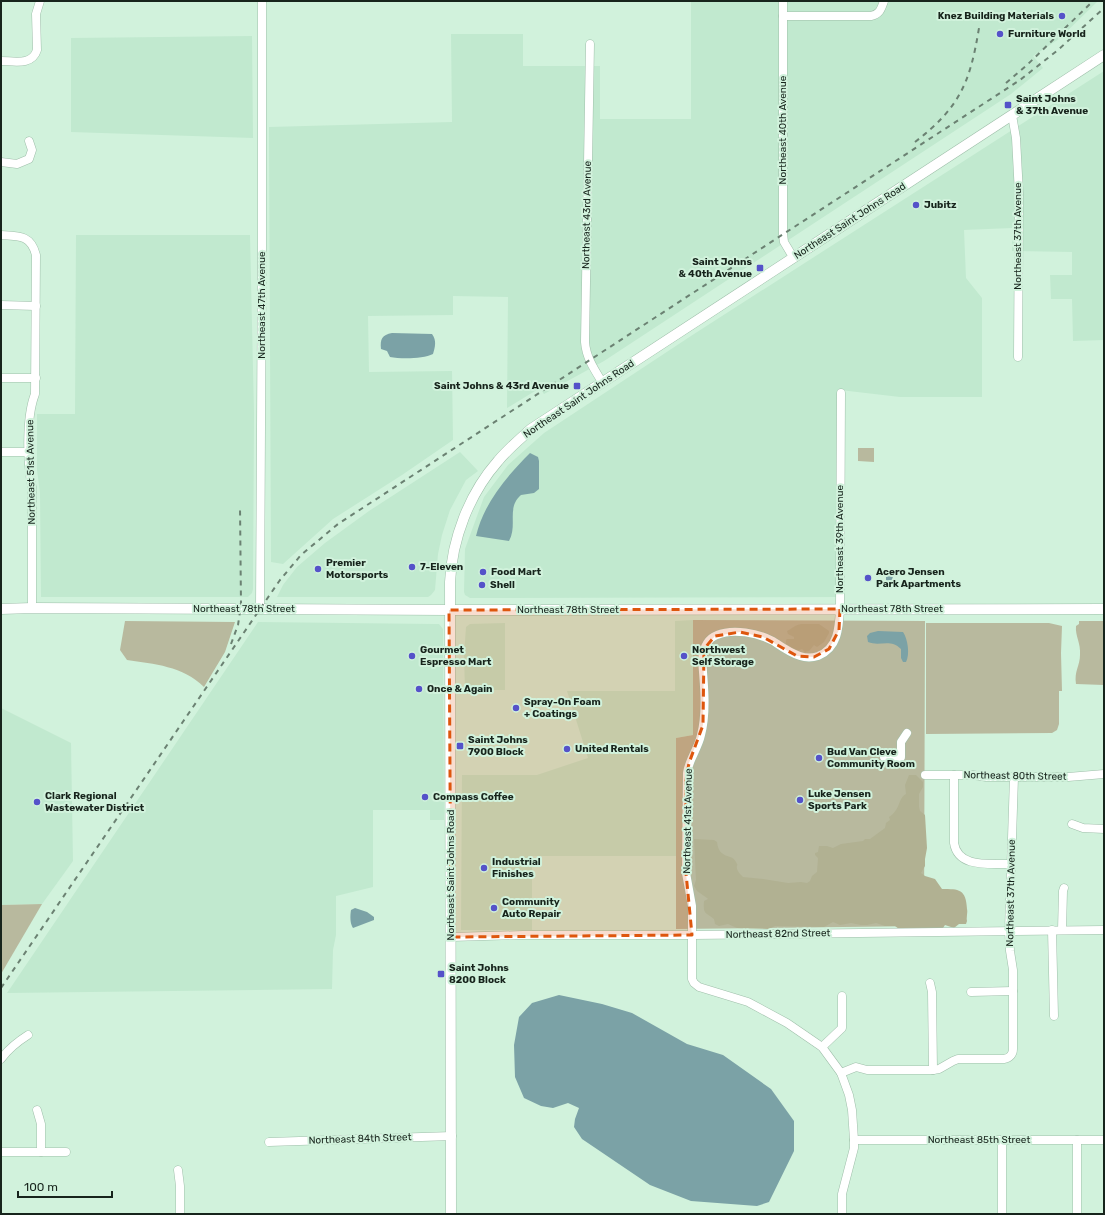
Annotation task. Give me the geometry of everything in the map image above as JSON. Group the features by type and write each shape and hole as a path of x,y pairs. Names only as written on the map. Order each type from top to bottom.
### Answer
{"main road":[{"name":"Northeast Saint Johns Road","path":"452,1214 450,576 459,532 468,509 485,478 498,461 531,429 1104,55"},
{"name":"Northeast 78th Street","path":"1,609 1104,609"}],"street":[{"path":"1,61 25,62 33,58 37,50 36,14 40,1"},
{"name":"Northeast 47th Avenue","path":"260,609 262,1"},
{"name":"Northeast 40th Avenue","path":"783,1 783,234 784,242 793,257"},
{"path":"783,16 877,15 884,1"},
{"name":"Northeast 43rd Avenue","path":"590,44 585,342 589,360 602,382"},
{"name":"Northeast 37th Avenue","path":"1012,115 1016,138 1019,194 1018,357"},
{"path":"1,162 17,164 29,159 32,150 29,141"},
{"name":"Northeast 51st Avenue","path":"1,235 18,236 30,242 36,255 36,378 35,394 29,415 29,452 32,487 32,608"},
{"path":"1,305 36,306"},
{"path":"1,378 36,378"},
{"name":"Northeast 39th Avenue","path":"710,640 723,633 751,633 767,638 798,656 806,658 814,657 826,651 834,642 839,630 840,609 841,393"},
{"path":"1,452 29,452"},
{"name":"Northeast 41st Avenue","path":"710,640 704,648 702,656 703,725 700,739 689,763 686,780 686,873 692,906 692,979 699,987 729,995 756,1005 786,1022 822,1047"},
{"path":"884,757 902,757 902,742 907,733"},
{"name":"Northeast 80th Street","path":"925,775 1014,777 1081,776 1104,774"},
{"path":"954,775 954,844 956,852 962,859 970,862 1011,864"},
{"name":"Northeast 37th Avenue","path":"933,1070 942,1068 955,1060 1004,1059 1011,1056 1013,1050 1013,967 1010,951 1009,930 1014,777"},
{"path":"1072,824 1083,828 1104,829"},
{"path":"1062,930 1064,888"},
{"path":"1052,930 1054,1016"},
{"name":"Northeast 82nd Street","path":"451,937 522,935 692,935 1104,930"},
{"path":"841,1073 856,1067 867,1070 933,1070 932,992 930,983"},
{"path":"971,992 1013,992"},
{"path":"842,996 842,1028 822,1047 841,1073 849,1095 852,1110 854,1148 842,1194 842,1214"},
{"path":"1,1060 7,1050 16,1042 28,1035"},
{"path":"37,1110 41,1124 41,1152"},
{"name":"Northeast 84th Street","path":"268,1142 452,1136"},
{"name":"Northeast 85th Street","path":"854,1140 1104,1140"},
{"path":"1002,1140 1002,1214"},
{"path":"1077,1140 1077,1214"},
{"path":"1,1152 66,1152"},
{"path":"178,1170 180,1186 180,1214"}],"highlighted area":[{"path":"840,609 839,630 829,649 814,657 797,656 763,637 740,632 715,636 704,649 703,725 689,763 686,780 686,873 692,935 451,937 449,610"}],"shaded area":[{"path":"1098,1 1059,39 1033,56 1043,68 1011,94 604,361 544,394 540,388 507,408 508,297 453,296 453,315 368,316 369,372 452,371 453,440 333,519 283,564 271,562 269,127 452,122 451,34 523,34 523,66 600,66 600,119 691,119 691,2"},
{"path":"252,36 253,138 71,132 71,38"},
{"path":"1104,71 1104,340 1073,341 1072,299 1051,299 1050,275 1072,275 1072,252 1012,251 1012,228 964,230 966,278 982,298 982,397 900,397 840,390 843,597 470,598 465,595 465,549 484,497 508,465 544,433 694,334"},
{"path":"76,235 250,235 254,414 253,589 252,593 248,597 41,597 40,493 37,470 37,414 75,414"},
{"path":"858,448 874,448 874,462 858,461"},
{"path":"460,452 478,471 466,480 450,510 438,554 435,590 431,595 428,597 277,597 283,585 297,567 325,543 369,511"},
{"path":"693,620 693,735 676,738 676,856 532,856 532,930 461,930 462,775 537,775 588,758 567,691 675,691 675,621"},
{"name":"Luke Jensen Sports Park","path":"693,620 925,621 924,926 676,929 676,738 693,735"},
{"path":"125,621 235,622 225,652 204,687 187,674 178,670 127,660 120,650"},
{"path":"1079,621 1104,621 1104,685 1076,684 1076,676 1080,659 1079,643 1076,633 1076,626 1079,624"},
{"path":"258,622 439,624 443,629 444,820 430,820 430,810 373,810 373,887 336,896 336,935 333,950 332,989 7,993"},
{"path":"505,623 505,690 465,690 464,656 466,627 470,624"},
{"path":"926,623 1049,623 1062,626 1062,691 1059,691 1059,724 1057,730 1052,733 926,734"},
{"path":"801,624 819,624 829,631 829,633 824,642 817,647 814,645 809,651 805,652 802,649 795,652 786,647 787,639 794,639 794,637 788,634 787,631"},
{"name":"Clark Regional Wastewater District","path":"1,708 71,743 73,861 42,904 1,905"},
{"path":"909,775 916,775 923,782 923,787 919,794 919,807 920,811 925,815 927,848 925,866 921,873 935,879 942,889 953,889 963,894 965,897 967,910 966,924 959,924 954,928 945,925 943,928 899,929 895,926 885,926 876,923 867,925 851,923 840,925 833,922 824,927 775,926 769,929 737,928 728,924 719,926 715,924 714,919 705,912 704,901 708,899 697,891 694,886 696,880 694,839 714,840 717,842 718,848 723,854 734,859 737,864 737,870 743,877 788,883 807,883 817,872 818,858 815,853 818,852 819,846 833,848 841,844 863,841 865,839 870,839 885,828 886,823 890,820 889,817 893,814 901,799 906,794 905,785"},
{"path":"42,904 1,974 1,905"}],"water":[{"path":"392,333 432,334 435,342 433,354 424,357 412,358 390,357 387,351 381,349 381,343 384,336"},
{"path":"530,453 538,457 539,461 539,489 534,493 521,495 514,505 513,529 509,541 476,536 484,512 497,491 504,481"},
{"path":"886,572 893,572 892,588 884,588 884,582 886,582"},
{"path":"878,631 903,632 908,647 906,662 903,662 901,658 901,649 897,646 889,643 877,644 868,642 867,636 870,633"},
{"path":"355,908 367,912 374,917 374,920 353,928 350,917 351,910"},
{"path":"559,995 602,1004 632,1013 687,1044 723,1055 771,1089 794,1121 794,1151 769,1202 757,1206 691,1201 650,1185 582,1139 574,1127 579,1108 568,1103 553,1108 541,1106 524,1098 515,1077 514,1045 519,1017 532,1003"}],"railway":[{"path":"1006,83 1027,65 1093,1"},
{"path":"1,988 280,580 301,555 338,524 1020,80 1058,50 1104,8"},
{"path":"915,142 943,117 953,105 967,79 972,64 979,28"},
{"path":"231,644 238,625 241,605 240,506"}],"place":[{"name":"Knez Building Materials","path":"1062,16"},
{"name":"Furniture World","path":"1000,34"},
{"name":"Saint Johns & 37th Avenue","path":"1008,105"},
{"name":"Jubitz","path":"916,205"},
{"name":"Saint Johns & 40th Avenue","path":"760,268"},
{"name":"Saint Johns & 43rd Avenue","path":"577,386"},
{"name":"7-Eleven","path":"412,567"},
{"name":"Premier Motorsports","path":"318,569"},
{"name":"Food Mart","path":"483,572"},
{"name":"Acero Jensen Park Apartments","path":"868,578"},
{"name":"Shell","path":"482,585"},
{"name":"Gourmet Espresso Mart","path":"412,656"},
{"name":"Northwest Self Storage","path":"684,656"},
{"name":"Once & Again","path":"419,689"},
{"name":"Spray-On Foam + Coatings","path":"516,708"},
{"name":"Saint Johns 7900 Block","path":"460,746"},
{"name":"United Rentals","path":"567,749"},
{"name":"Bud Van Cleve Community Room","path":"819,758"},
{"name":"Compass Coffee","path":"425,797"},
{"name":"Luke Jensen Sports Park","path":"800,800"},
{"name":"Clark Regional Wastewater District","path":"37,802"},
{"name":"Industrial Finishes","path":"484,868"},
{"name":"Community Auto Repair","path":"494,908"},
{"name":"Saint Johns 8200 Block","path":"441,974"}]}
